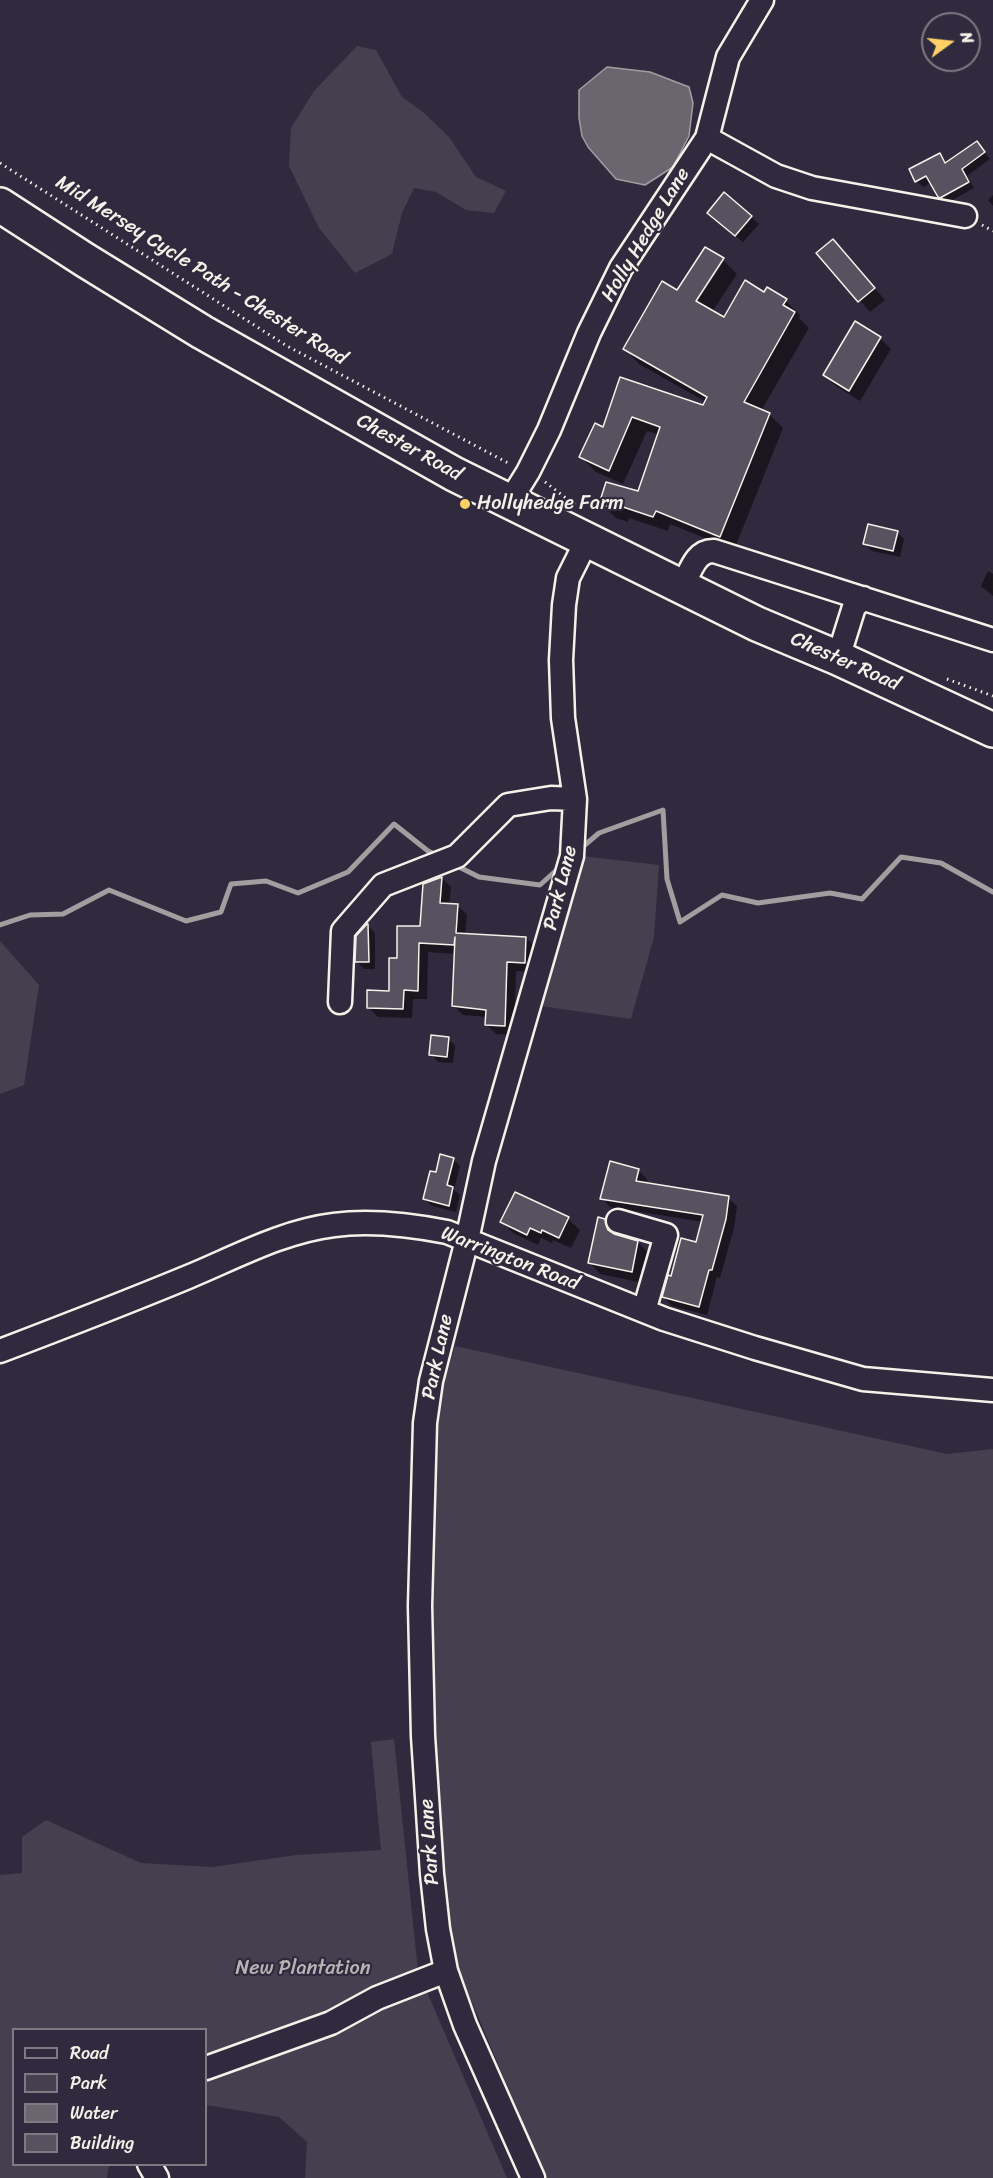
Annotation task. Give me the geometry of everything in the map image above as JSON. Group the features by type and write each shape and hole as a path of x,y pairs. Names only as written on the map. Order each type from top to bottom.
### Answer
{"highway":[{"name":"Chester Road","path":"0,205 202,332 454,474 757,624 838,658 993,730"},
{"name":"Chester Road","path":"935,702 993,725"}],"street":[{"name":"Holly Hedge Lane","path":"510,501 528,472 549,430 589,333 621,267 707,138 728,57 762,0"},
{"path":"707,138 776,176 812,188 965,216"},
{"name":"Park Lane","path":"533,2178 465,2025 446,1971 438,1929 423,1736 420,1606 425,1423 430,1381 467,1240 484,1161 572,856 575,799 563,718 561,660 568,578 586,540"},
{"path":"682,587 697,558 707,550 993,640"},
{"path":"838,658 854,608 863,598"},
{"path":"340,1002 344,931 383,885 457,856 508,805 551,798 575,799"},
{"path":"618,1221 666,1235 644,1311"},
{"name":"Warrington Road","path":"0,1351 118,1306 261,1247 313,1229 342,1224 370,1223 422,1227 447,1232 644,1311 755,1348 863,1379 993,1390"},
{"path":"207,2068 331,2023 377,1998 446,1971"}],"path":[{"name":"Mid Mersey Cycle Path - Chester Road","path":"0,163 287,346 516,467"}],"green space":[{"path":"357,46 376,50 402,97 423,112 449,137 476,177 506,191 494,213 466,210 436,192 414,188 402,213 392,254 355,273 319,228 289,166 291,128 314,91"},
{"path":"581,856 659,865 654,937 631,1019 541,1006"},
{"path":"0,941 39,985 24,1085 0,1094"},
{"path":"455,1346 947,1454 993,1449 993,2178 546,2178 453,1957 430,1738 432,1422"},
{"name":"New Plantation","path":"394,1739 418,1971 507,2178 305,2178 307,2142 279,2117 207,2105 207,2028 12,2028 12,2166 109,2166 107,2178 0,2178 0,1875 22,1873 22,1837 46,1820 141,1863 212,1867 296,1855 381,1850 371,1742"}],"water":[{"path":"607,67 650,72 689,87 693,103 689,136 673,167 645,185 616,179 588,147 582,136 579,118 579,90"}],"building":[{"path":"977,141 985,152 962,169 969,182 940,198 926,176 915,182 909,169 940,153 945,163"},
{"path":"724,192 752,216 735,236 707,213"},
{"path":"833,239 875,288 858,302 816,253"},
{"path":"705,247 724,258 696,301 724,317 745,280 764,292 767,287 787,299 783,305 795,312 744,402 770,413 720,537 656,511 653,517 614,504 613,508 599,504 606,482 638,491 660,427 632,417 609,471 579,457 595,423 603,427 620,377 703,405 707,397 623,349 662,281 677,290"},
{"path":"855,321 881,337 849,391 823,375"},
{"path":"868,524 898,531 893,551 863,544"},
{"path":"442,877 440,903 458,904 456,933 526,937 525,963 507,962 505,1026 485,1025 486,1010 452,1006 455,937 454,945 419,943 418,991 404,990 403,1009 367,1008 367,990 389,991 389,958 397,958 397,926 420,926 423,884"},
{"path":"367,924 369,962 355,962 356,936"},
{"path":"431,1035 449,1037 447,1057 429,1055"},
{"path":"440,1154 454,1158 447,1185 453,1187 449,1206 423,1199 430,1171 436,1172"},
{"path":"610,1161 639,1169 636,1181 729,1196 726,1219 699,1307 662,1297 668,1275 671,1276 681,1238 696,1242 703,1215 600,1199"},
{"path":"515,1192 569,1217 559,1238 542,1230 541,1233 530,1228 527,1235 500,1222"},
{"path":"598,1217 605,1219 608,1230 614,1234 638,1241 632,1272 588,1263"}],"waterway":[{"path":"579,850 599,833 663,810 667,879 680,922 722,895 758,903 830,893 862,899 901,857 941,863 993,892"},
{"path":"0,925 30,915 63,914 109,890 186,921 221,912 231,884 266,881 298,893 348,872 394,824 428,851 439,856"},
{"path":"455,865 479,877 540,885 561,866"}],"place":[{"name":"Hollyhedge Farm","path":"465,504"}]}
